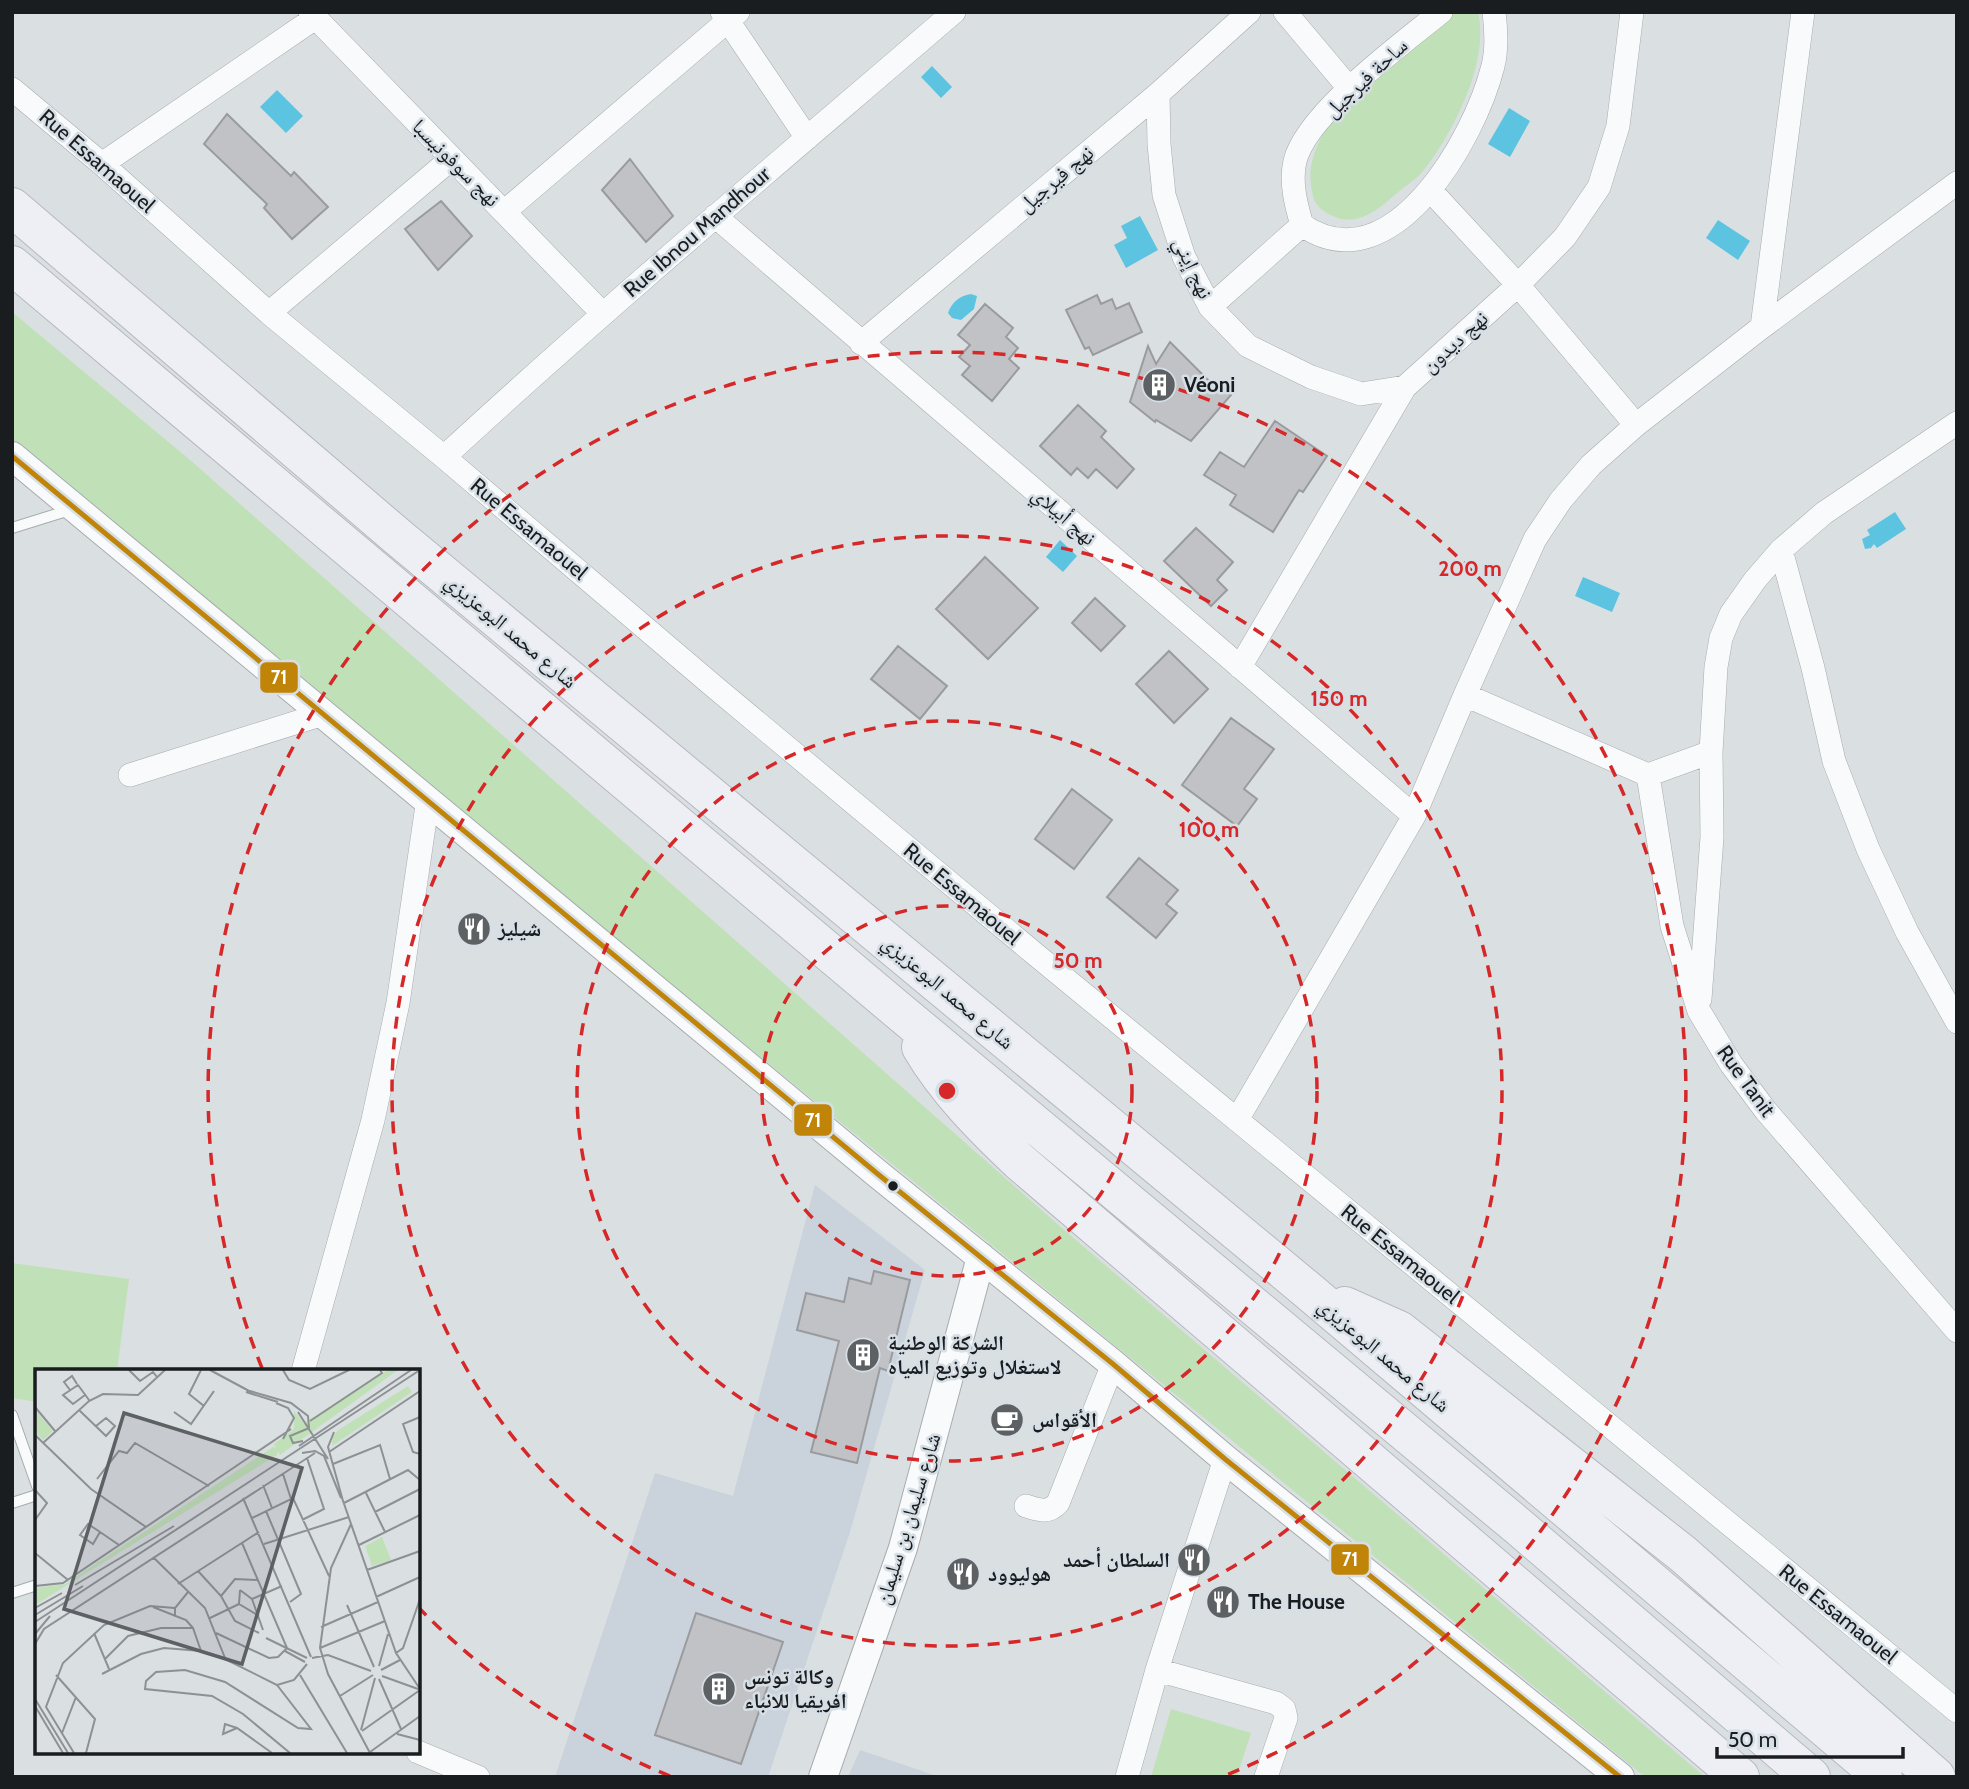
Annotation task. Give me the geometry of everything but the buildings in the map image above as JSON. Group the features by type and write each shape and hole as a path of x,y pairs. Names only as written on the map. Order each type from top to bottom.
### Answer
{"highway":[{"name":"شارع محمد البوعزيزي","path":"12,207 398,537 1305,1288 1883,1777"},
{"name":"شارع محمد البوعزيزي","path":"12,265 900,1012 1519,1527 1811,1777"},
{"path":"900,1012 953,1093 985,1129 1020,1162 1740,1777"},
{"path":"1305,1288 1399,1330 1683,1554 1936,1777"}],"street":[{"name":"Rue Ibnou Mandhour","path":"444,457 715,216 954,12"},
{"name":"نهج فيرجيل","path":"861,343 1158,94 1249,12"},
{"path":"1284,12 1349,88"},
{"name":"ساحة فيرجيل","path":"1302,225 1294,195 1295,161 1305,140 1349,88 1441,12"},
{"path":"1210,306 1302,225 1318,236 1354,241 1377,234 1431,191 1459,148 1481,103 1494,63 1494,12"},
{"name":"نهج ديدون","path":"1240,667 1405,387 1518,285 1565,237 1599,187 1618,126 1632,12"},
{"path":"1762,327 1803,12"},
{"path":"102,164 313,15"},
{"name":"نهج سوفونيسبا","path":"313,15 603,314"},
{"path":"504,212 729,15 807,138"},
{"name":"Rue Essamaouel","path":"12,89 102,164 269,313 444,457 717,689 1957,1712"},
{"name":"نهج إيني","path":"1158,94 1164,195 1184,257 1210,306 1248,346 1311,377 1362,394 1405,387"},
{"path":"269,313 451,159"},
{"path":"1237,1120 1414,816 1535,539 1561,500 1591,465 1636,425 1762,327 1957,183"},
{"path":"1431,191 1518,285 1636,425"},
{"name":"نهج أبيلاي","path":"715,216 1414,816"},
{"path":"1699,1010 1711,849 1711,752 1716,667 1721,638 1731,614 1781,550 1824,513 1957,423"},
{"path":"12,456 77,507 871,1169 1620,1777"},
{"path":"1781,550 1813,668 1834,761 1879,873 1907,932 1957,1022"},
{"path":"1465,695 1648,775 1711,752"},
{"path":"131,775 323,714"},
{"name":"Rue Tanit","path":"1648,775 1672,926 1699,1010 1731,1064 1766,1111 1957,1331"},
{"path":"304,1369 373,1120 398,1003 428,799"},
{"name":"شارع سليمان بن سليمان","path":"823,1777 903,1548 981,1257"},
{"path":"1026,1506 1044,1511 1052,1510 1058,1503 1113,1364"},
{"path":"1127,1777 1157,1670 1225,1459"},
{"path":"1157,1670 1276,1703 1284,1709 1286,1718 1266,1777"},
{"path":"420,1753 478,1777"}],"lane":[{"path":"12,528 77,507"},
{"path":"12,1415 35,1480"},
{"path":"12,1503 35,1496"},
{"path":"12,1593 35,1586"}],"shaded area":[{"path":"815,1185 925,1270 850,1532 768,1777 555,1777 655,1473 733,1496"},
{"path":"860,1750 940,1777 848,1777"}],"green space":[{"path":"1456,12 1478,12 1479,52 1467,95 1447,136 1424,170 1382,206 1367,215 1347,220 1325,212 1315,201 1311,185 1313,160 1323,135 1362,87"},
{"path":"12,312 189,459 1063,1229 1705,1777 1645,1777 69,494 12,441"},
{"path":"12,1263 129,1279 117,1369 35,1369 35,1402 12,1398"},
{"path":"1171,1709 1251,1733 1237,1777 1151,1777"}],"water":[{"path":"932,66 952,87 941,98 921,77"},
{"path":"277,90 303,116 286,133 260,107"},
{"path":"1509,108 1530,121 1510,157 1488,144"},
{"path":"1140,216 1158,250 1126,268 1114,245 1127,238 1121,226"},
{"path":"1718,220 1750,241 1738,260 1706,238"},
{"path":"971,294 977,296 974,309 961,320 952,318 948,313 954,303"},
{"path":"1895,512 1906,529 1877,548 1874,544 1865,549 1862,539 1870,535 1867,530"},
{"path":"1060,540 1077,556 1063,572 1046,557"},
{"path":"1583,577 1620,593 1612,612 1575,596"}],"transit line":[{"name":"71","path":"12,456 879,1175 1113,1364 1225,1459 1620,1777"}],"place":[{"name":"Véoni","path":"1159,385"},
{"name":"شيليز","path":"474,929"},
{"name":"الشركة الوطنية لاستغلال وتوزيع المياه","path":"863,1355"},
{"name":"الأقواس","path":"1007,1420"},
{"name":"السلطان أحمد","path":"1194,1560"},
{"name":"هوليوود","path":"963,1574"},
{"name":"The House","path":"1223,1602"},
{"name":"وكالة تونس افريقيا للانباء","path":"719,1689"}]}
